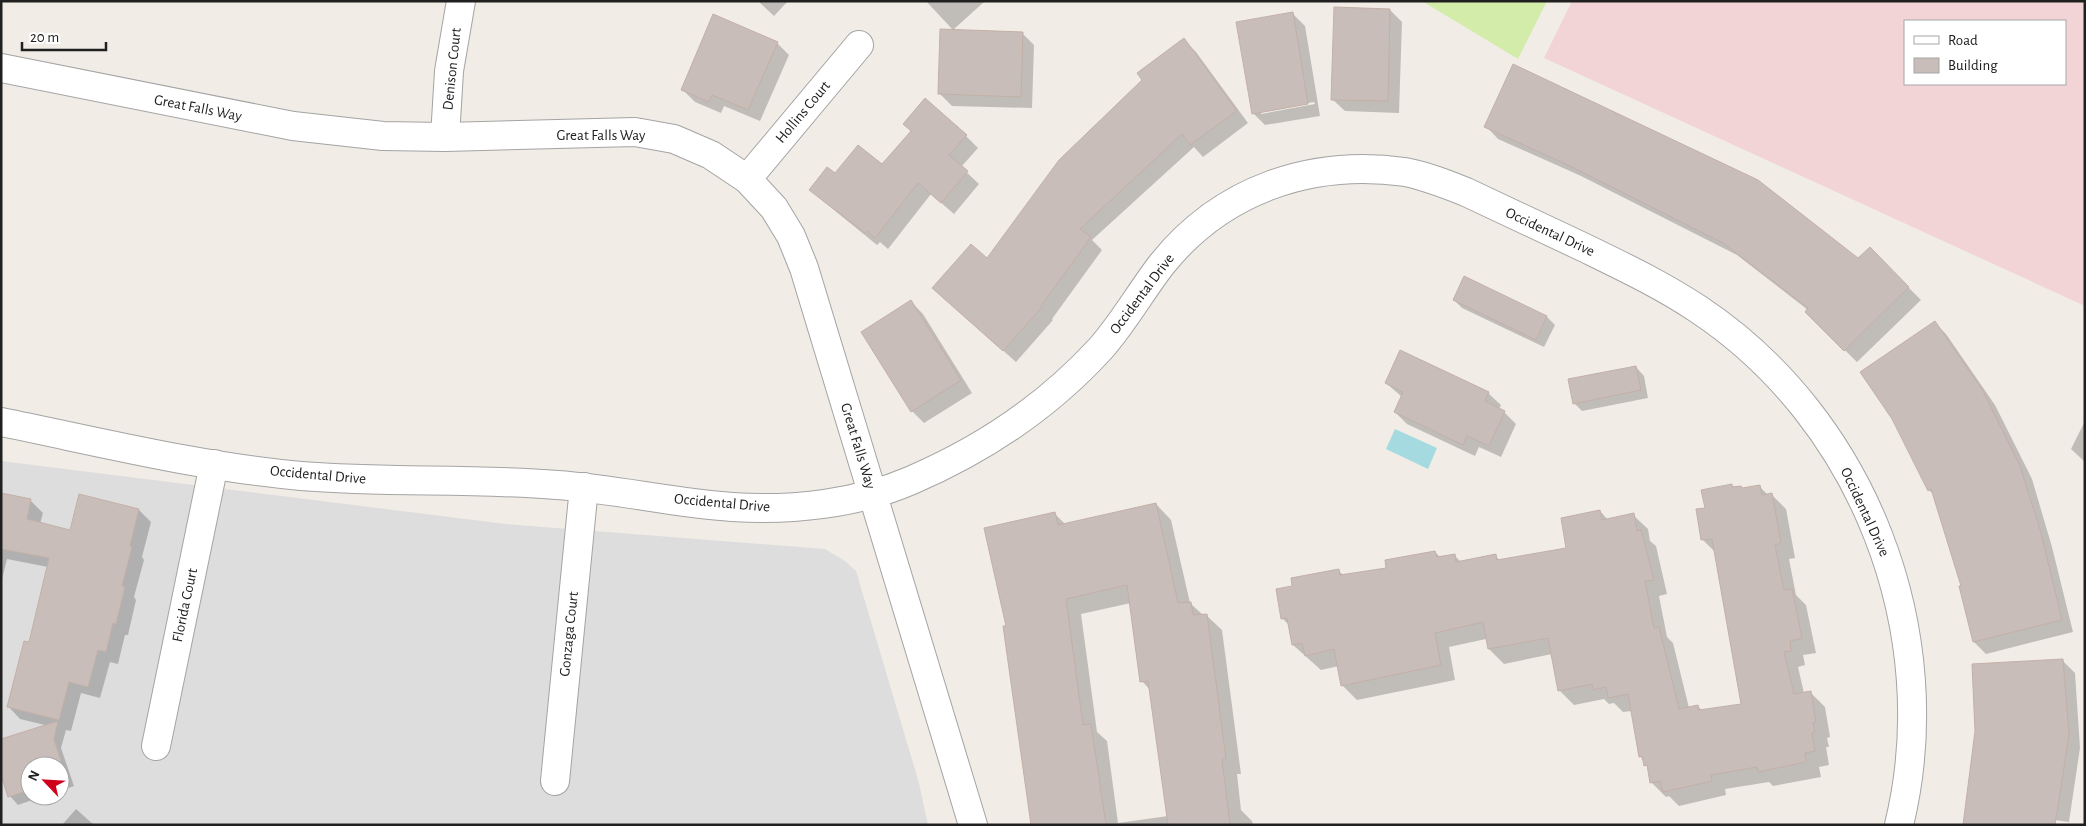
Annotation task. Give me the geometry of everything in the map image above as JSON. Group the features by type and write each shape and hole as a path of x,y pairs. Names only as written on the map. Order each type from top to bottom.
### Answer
{"street":[{"name":"Denison Court","path":"445,138 448,71 461,1"},
{"name":"Hollins Court","path":"747,179 859,45"},
{"name":"Great Falls Way","path":"1,68 293,126 383,136 445,138 635,132 674,139 711,154 747,179 774,208 791,236 806,276 973,825"},
{"name":"Occidental Drive","path":"1,422 214,464 296,475 360,480 512,481 584,487 740,507 779,508 821,504 872,494 906,483 958,459 996,438 1057,392 1100,349 1122,323 1164,263 1194,231 1228,205 1247,194 1296,176 1330,170 1361,168 1408,173 1437,180 1466,192 1645,277 1699,309 1722,326 1769,367 1814,419 1839,455 1878,531 1892,572 1900,605 1910,656 1913,698 1910,766 1899,825"},
{"name":"Florida Court","path":"156,746 214,464"},
{"name":"Gonzaga Court","path":"555,780 584,487"}],"shaded area":[{"path":"1572,1 2085,1 2085,306 1544,58"},
{"path":"1,461 506,524 825,549 845,561 856,571 919,783 928,825 1,825"}],"green space":[{"path":"1422,1 1547,1 1518,59"}],"water":[{"path":"1395,429 1437,448 1428,469 1386,449"}],"building":[{"path":"1334,7 1390,9 1388,101 1331,100"},
{"path":"1293,12 1308,104 1252,114 1236,22"},
{"path":"713,14 778,42 748,110 712,95 709,102 681,90"},
{"path":"940,29 1023,32 1021,97 938,94"},
{"path":"1184,38 1237,111 1190,145 1182,134 1080,229 1091,237 1042,307 1003,351 932,288 971,244 987,258 1059,160 1142,80 1137,73"},
{"path":"1513,64 1758,180 1858,258 1870,247 1909,287 1844,351 1805,312 1808,308 1723,243 1568,165 1484,127"},
{"path":"925,98 967,135 949,155 968,171 941,203 918,183 875,238 867,231 865,233 809,190 827,167 835,173 858,145 882,164 911,131 903,124"},
{"path":"1464,276 1547,316 1536,340 1453,300"},
{"path":"911,300 961,380 911,412 861,332"},
{"path":"1935,321 1983,391 2020,466 2041,533 2062,620 1973,642 1959,586 1961,586 1931,489 1928,491 1892,419 1860,372"},
{"path":"1400,350 1489,392 1485,401 1505,411 1489,446 1467,436 1463,445 1394,412 1403,392 1385,383"},
{"path":"1636,366 1641,390 1573,404 1568,379"},
{"path":"1732,484 1732,487 1741,486 1742,488 1760,485 1762,495 1772,493 1781,543 1775,545 1784,590 1792,589 1802,638 1790,641 1791,651 1784,652 1794,694 1811,691 1816,722 1813,723 1815,732 1812,733 1815,751 1805,753 1806,762 1758,772 1757,767 1711,775 1712,781 1663,792 1660,781 1650,783 1647,765 1644,766 1642,756 1639,757 1628,694 1608,698 1606,687 1593,690 1592,684 1558,691 1548,638 1488,649 1483,622 1435,633 1441,665 1341,686 1334,649 1305,656 1302,643 1292,645 1287,618 1281,619 1276,589 1292,586 1291,578 1339,569 1340,575 1386,568 1385,560 1435,551 1437,557 1455,554 1456,562 1496,554 1497,560 1566,548 1561,518 1600,510 1602,520 1634,513 1637,531 1641,530 1654,580 1645,581 1654,628 1659,627 1679,709 1698,705 1699,710 1741,704 1712,539 1701,540 1696,509 1705,508 1701,490"},
{"path":"1,493 31,499 27,519 70,530 79,494 139,509 122,586 125,587 116,624 113,623 106,652 98,650 88,687 69,682 59,720 7,707 24,641 29,642 49,558 1,549"},
{"path":"1156,503 1178,603 1191,602 1193,615 1207,614 1226,759 1222,759 1230,825 1168,825 1148,681 1140,682 1127,585 1066,599 1083,725 1091,724 1106,825 1031,825 1003,626 1006,626 984,528 1055,512 1058,525"},
{"path":"2063,659 2069,735 2055,825 1963,825 1975,731 1972,664"},
{"path":"58,721 54,739 59,756 20,756 20,793 8,797 1,775 1,739"}]}
